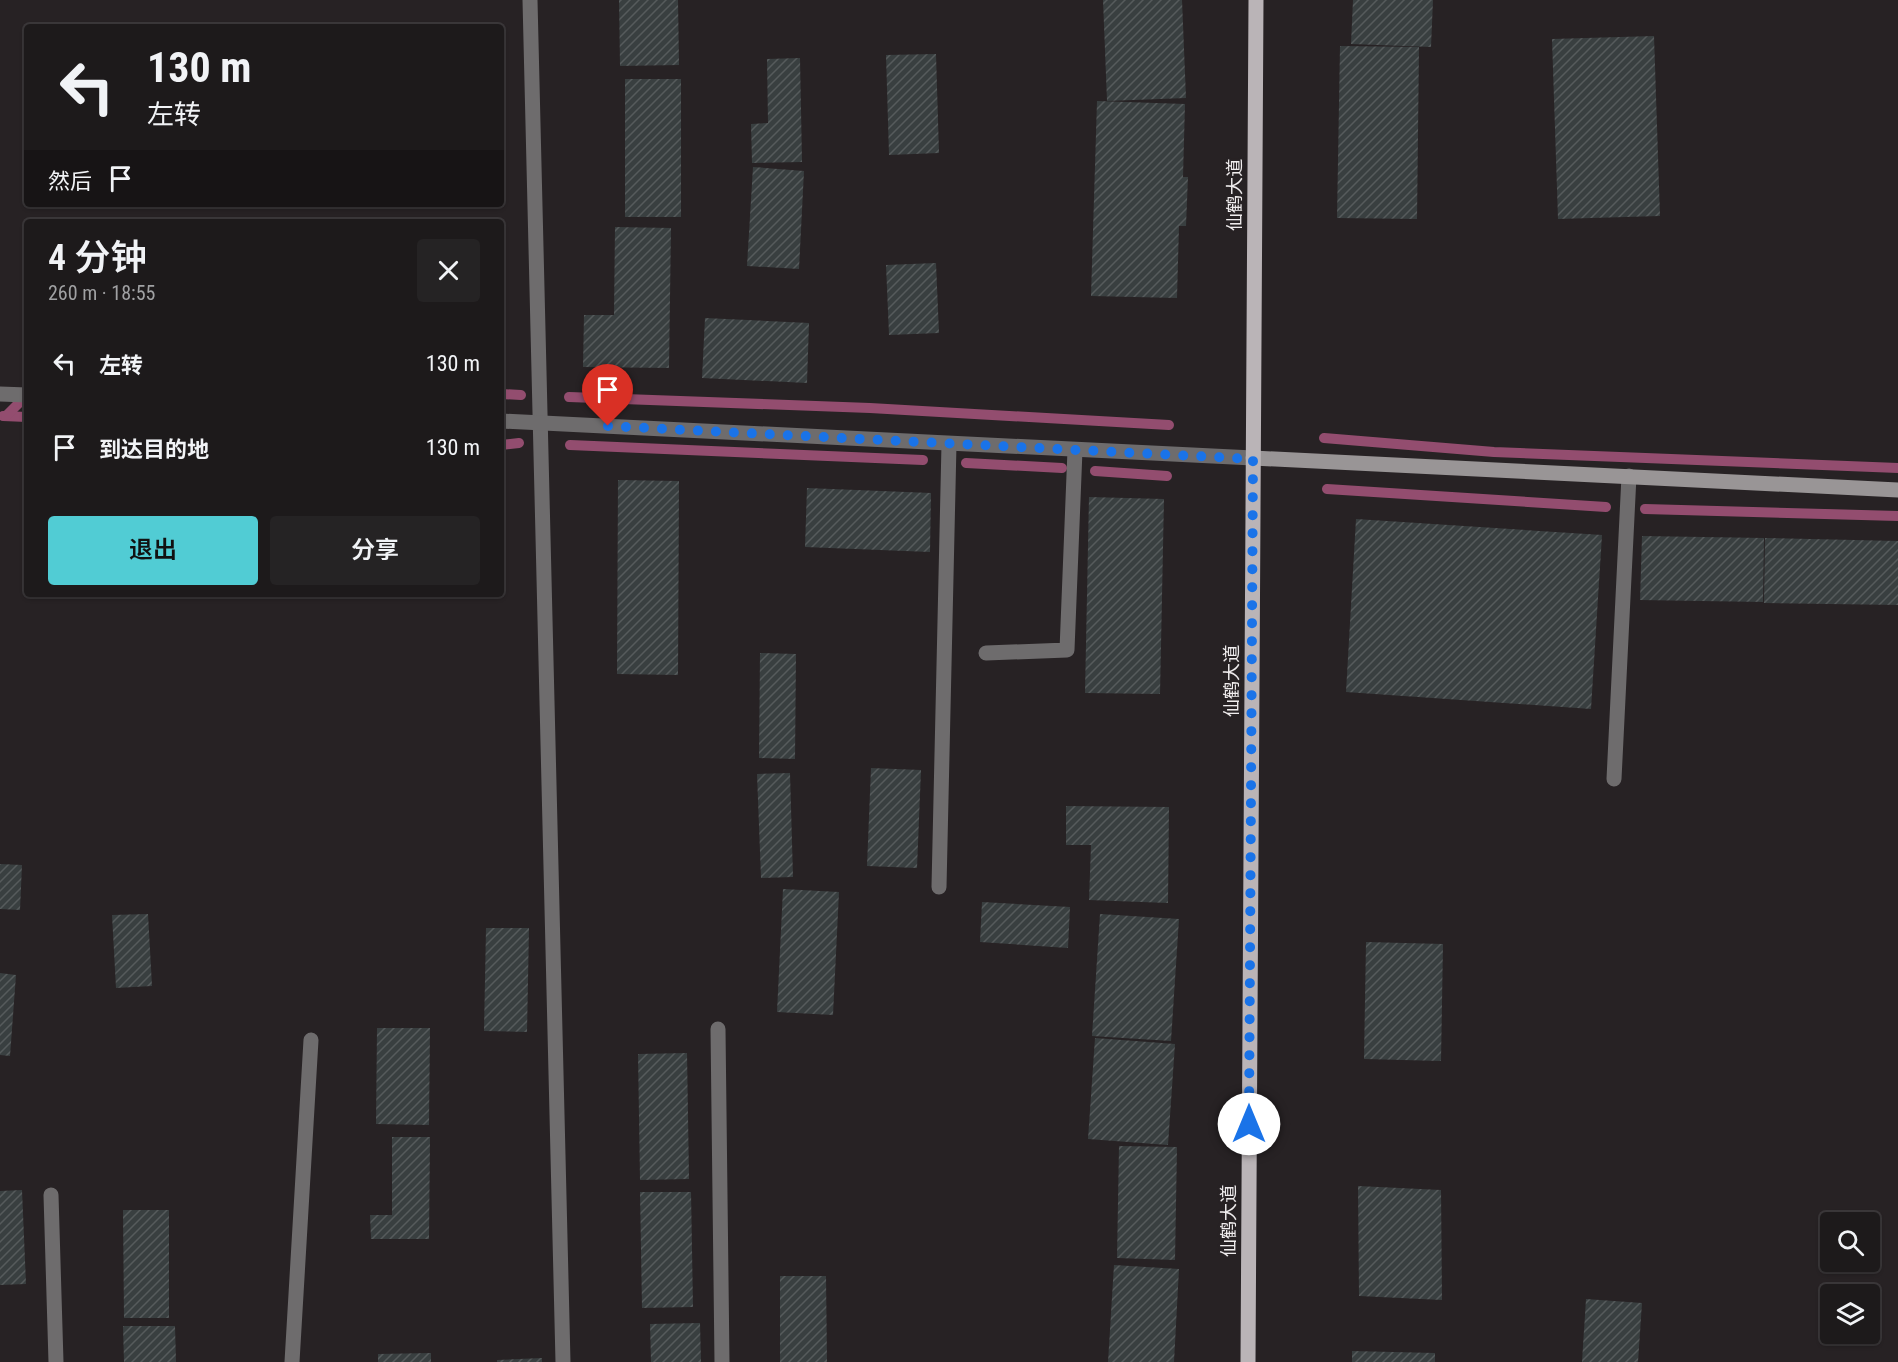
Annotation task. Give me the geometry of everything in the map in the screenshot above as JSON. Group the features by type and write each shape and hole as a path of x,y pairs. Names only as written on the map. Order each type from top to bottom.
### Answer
{"main road":[{"name":"仙鹤大道","path":"1248,1362 1256,0"}],"street":[{"path":"530,0 563,1362"},
{"path":"0,394 24,396"},
{"path":"504,421 1898,489"},
{"path":"939,887 949,444"},
{"path":"986,653 1067,650 1075,450"},
{"path":"1614,779 1629,477"},
{"path":"718,1029 722,1362"},
{"path":"292,1362 311,1040"},
{"path":"51,1195 56,1362"}],"building":[{"path":"619,0 678,0 679,65 620,66"},
{"path":"1103,0 1182,0 1186,98 1107,101"},
{"path":"1353,0 1433,0 1431,47 1351,44"},
{"path":"1654,36 1660,216 1558,219 1552,39"},
{"path":"1340,46 1419,47 1417,219 1337,218"},
{"path":"936,54 939,153 889,155 886,55"},
{"path":"800,58 802,162 752,163 751,124 768,123 767,59"},
{"path":"625,79 681,79 681,217 625,217"},
{"path":"1097,101 1185,104 1183,177 1188,177 1186,226 1179,226 1177,298 1091,296"},
{"path":"753,167 804,171 799,269 747,266"},
{"path":"615,227 671,228 669,368 583,367 584,315 614,315"},
{"path":"936,263 939,333 889,335 886,265"},
{"path":"705,318 809,323 807,383 702,378"},
{"path":"618,480 679,481 678,675 617,674"},
{"path":"807,488 931,493 930,552 805,547"},
{"path":"1089,497 1164,499 1160,694 1085,693"},
{"path":"1356,519 1602,535 1591,709 1346,692"},
{"path":"1642,536 1764,538 1763,602 1640,600"},
{"path":"1765,538 1898,541 1898,605 1764,603"},
{"path":"760,653 796,654 795,759 759,758"},
{"path":"871,768 921,770 917,868 867,866"},
{"path":"790,773 793,877 761,878 757,774"},
{"path":"1066,806 1169,807 1168,903 1089,900 1091,845 1066,845"},
{"path":"0,864 22,865 20,910 0,909"},
{"path":"783,889 839,892 833,1015 777,1012"},
{"path":"982,902 1070,907 1068,948 980,942"},
{"path":"148,914 152,986 116,988 112,915"},
{"path":"1100,914 1179,919 1171,1041 1092,1036"},
{"path":"486,928 529,928 527,1032 484,1031"},
{"path":"1366,942 1443,944 1441,1061 1364,1059"},
{"path":"0,973 16,975 10,1056 0,1055"},
{"path":"377,1028 430,1028 429,1125 376,1124"},
{"path":"1095,1038 1175,1044 1168,1145 1088,1139"},
{"path":"687,1053 689,1179 640,1180 638,1054"},
{"path":"392,1137 430,1137 429,1239 371,1239 370,1215 392,1215"},
{"path":"1119,1146 1177,1147 1175,1260 1117,1258"},
{"path":"1358,1186 1441,1190 1442,1300 1359,1296"},
{"path":"22,1190 26,1284 0,1285 0,1191"},
{"path":"640,1192 691,1192 693,1307 642,1308"},
{"path":"123,1210 169,1210 169,1318 124,1318"},
{"path":"1114,1265 1179,1269 1174,1362 1108,1362"},
{"path":"780,1276 826,1276 827,1362 780,1362"},
{"path":"1586,1299 1642,1303 1638,1362 1582,1362"},
{"path":"700,1323 701,1362 651,1362 650,1324"},
{"path":"123,1326 175,1326 176,1362 124,1362"},
{"path":"1352,1351 1435,1353 1435,1362 1352,1362"},
{"path":"431,1353 431,1362 378,1362 378,1354"},
{"path":"542,1358 542,1362 497,1362 497,1360"}],"waterway":[{"path":"504,394 521,395"},
{"path":"569,397 870,408 1169,425"},
{"path":"6,416 24,398"},
{"path":"3,416 24,417"},
{"path":"1324,438 1494,452 1898,468"},
{"path":"504,445 519,443"},
{"path":"570,445 923,460"},
{"path":"966,463 1062,468"},
{"path":"1095,471 1167,476"},
{"path":"1327,489 1606,507"},
{"path":"1645,509 1898,516"}],"route":[{"path":"608,426 1253,459 1249,1124"}]}
